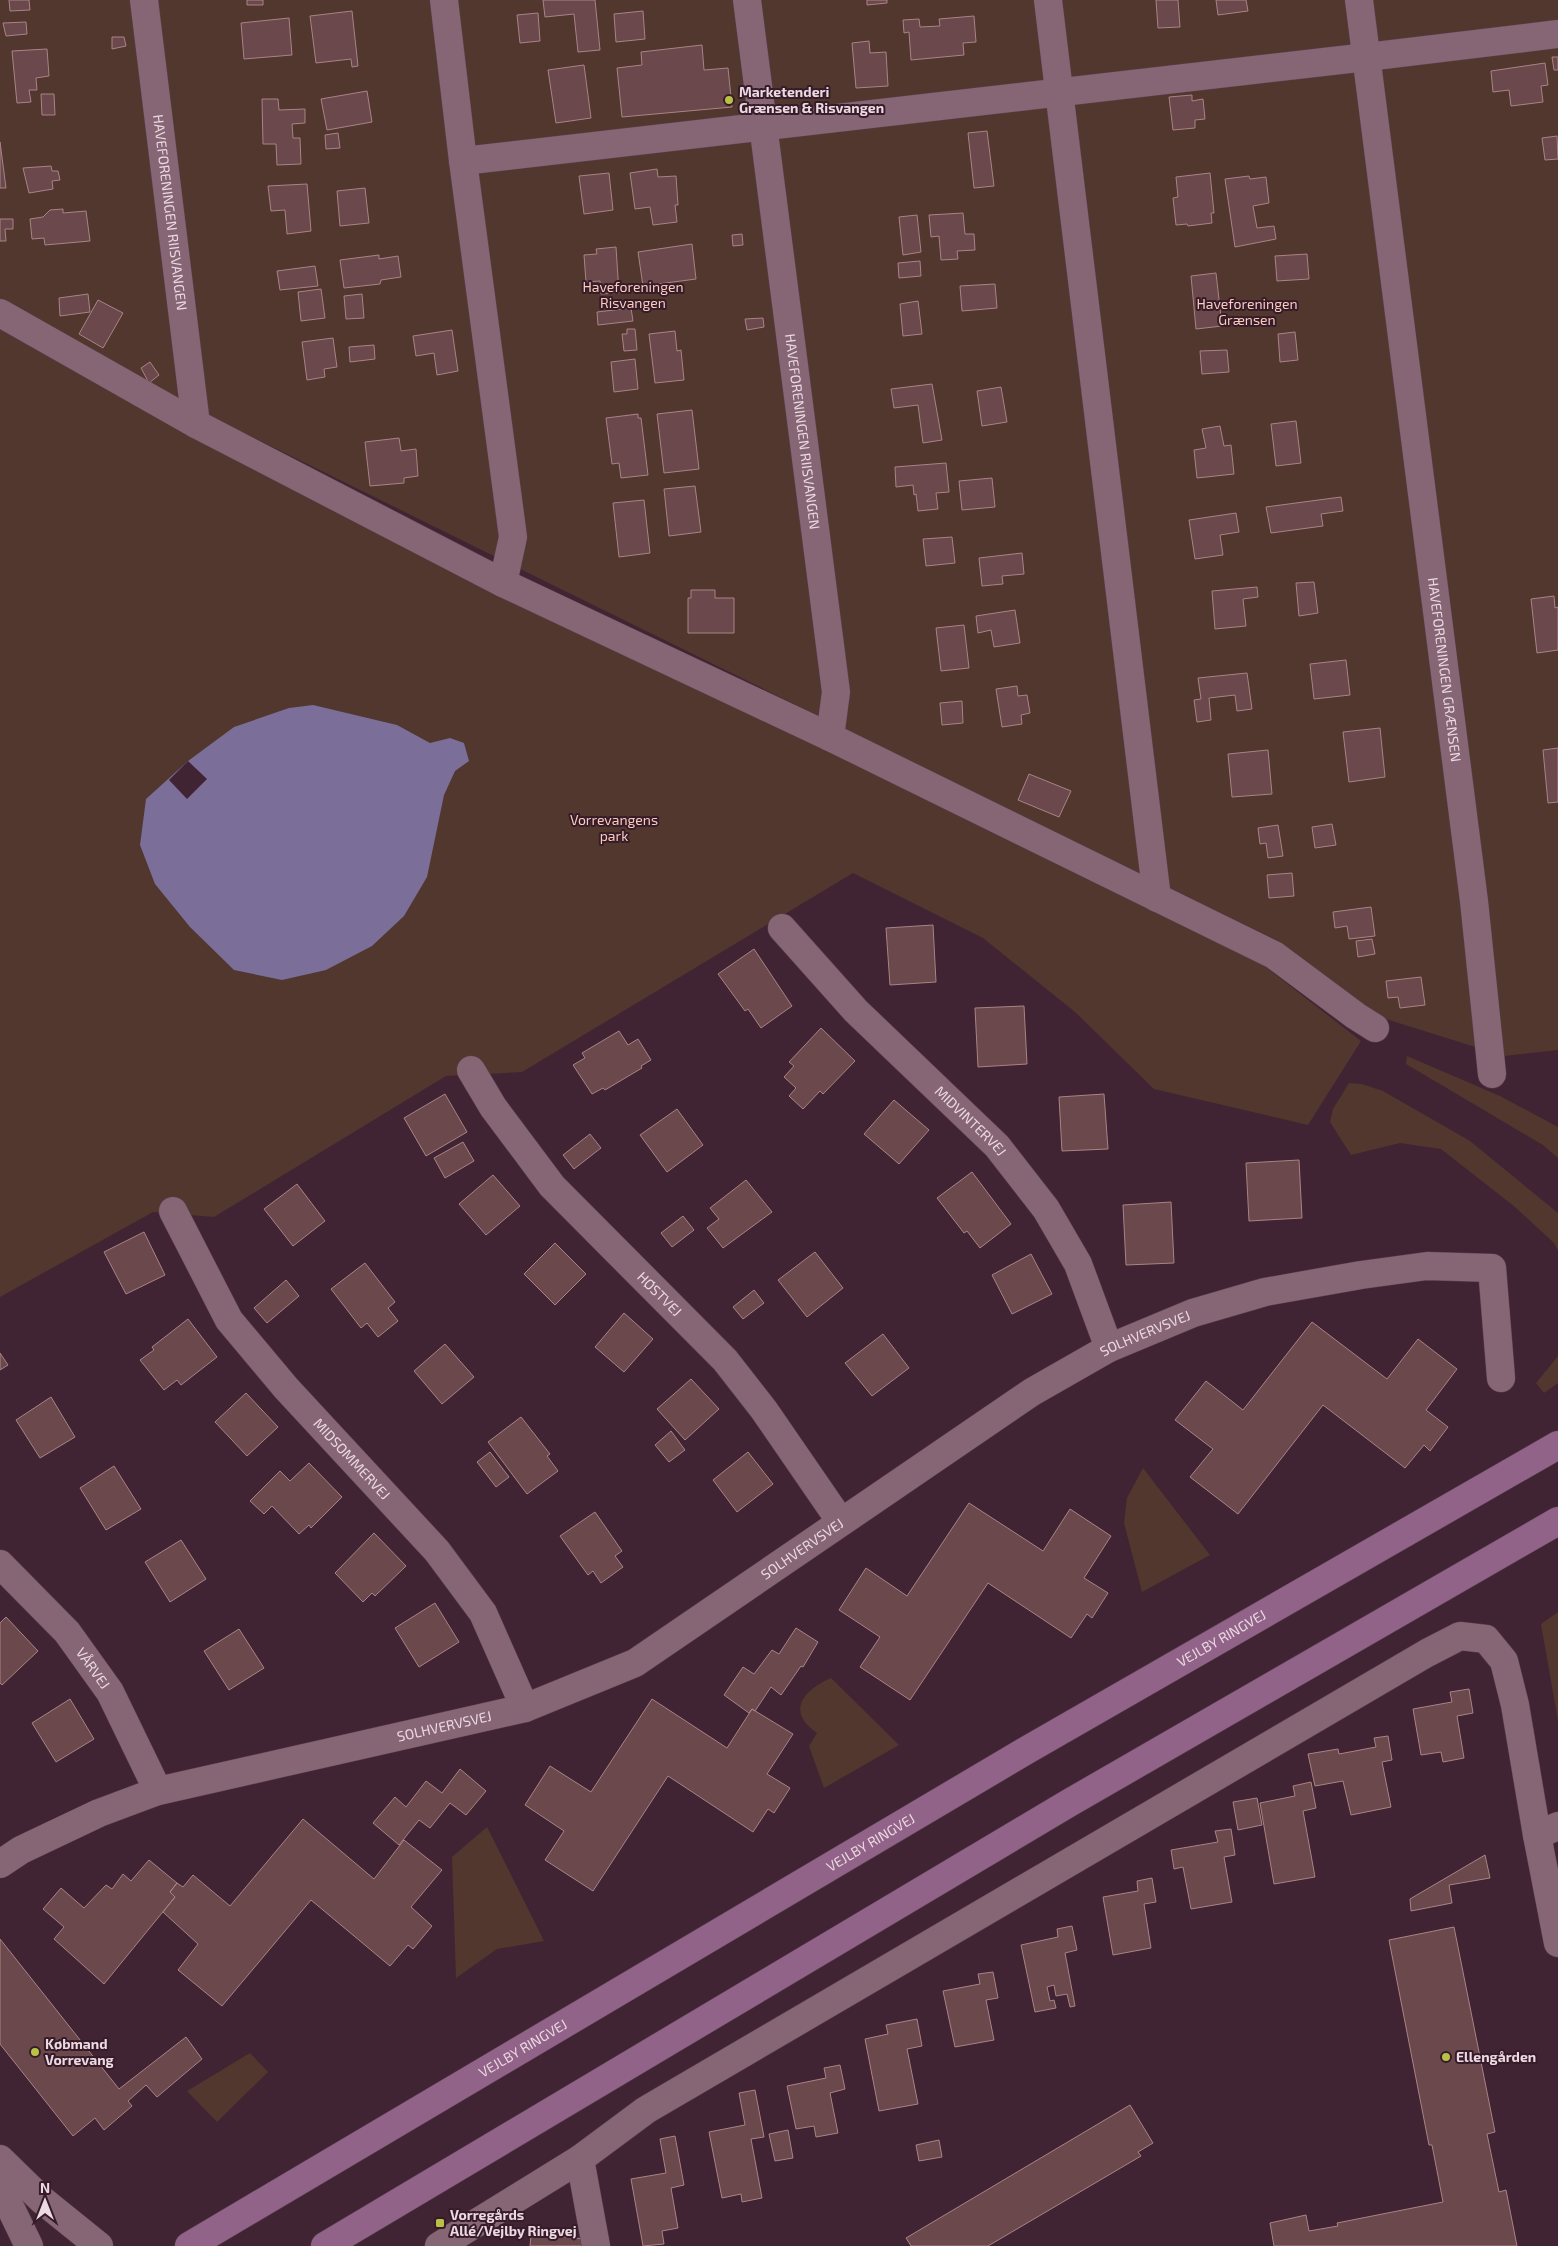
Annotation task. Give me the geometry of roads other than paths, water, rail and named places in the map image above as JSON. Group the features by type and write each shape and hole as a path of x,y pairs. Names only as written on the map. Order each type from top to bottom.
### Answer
{"main road":[{"name":"VEJLBY RINGVEJ","path":"189,2246 1036,1745 1558,1445"},
{"path":"325,2246 1069,1803 1558,1521"}],"street":[{"name":"HAVEFORENINGEN RIISVANGEN","path":"144,0 196,424"},
{"path":"444,0 463,161 513,537 503,583"},
{"name":"HAVEFORENINGEN RIISVANGEN","path":"747,0 836,692 830,737"},
{"path":"1048,0 1157,898"},
{"name":"HAVEFORENINGEN GRÆNSEN","path":"1359,0 1474,901 1492,1074"},
{"path":"463,161 1558,34"},
{"path":"0,313 196,424 503,583 830,737 1274,955 1375,1028"},
{"name":"MIDVINTERVEJ","path":"782,928 856,1011 997,1146 1046,1209 1078,1264 1109,1348"},
{"name":"HØSTVEJ","path":"471,1070 493,1107 552,1186 725,1360 764,1410 841,1522"},
{"name":"MIDSOMMERVEJ","path":"173,1212 229,1320 286,1388 437,1551 483,1613 525,1708"},
{"name":"SOLHVERVSVEJ","path":"0,1864 21,1850 99,1814 158,1791 525,1708 635,1663 1032,1392 1109,1348 1193,1313 1265,1292 1427,1266 1492,1268 1501,1378"},
{"name":"VÅRVEJ","path":"0,1564 67,1632 110,1692 158,1791"},
{"path":"439,2246 580,2158 646,2110 1410,1663 1460,1636 1486,1639 1504,1660 1547,1830 1558,1943"},
{"path":"580,2158 596,2246"},
{"path":"0,2159 42,2200 99,2246"},
{"path":"0,2186 29,2246"}],"place":[{"name":"Marketenderi Grænsen & Risvangen","path":"729,100"},
{"name":"Købmand Vorrevang","path":"35,2052"},
{"name":"Ellengården","path":"1446,2057"},
{"name":"Vorregårds Allé/Vejlby Ringvej","path":"440,2223"}],"park label":[{"name":"Haveforeningen Risvangen","path":"633,296"},
{"name":"Haveforeningen Grænsen","path":"1247,312"},
{"name":"Vorrevangens park","path":"614,828"}]}
